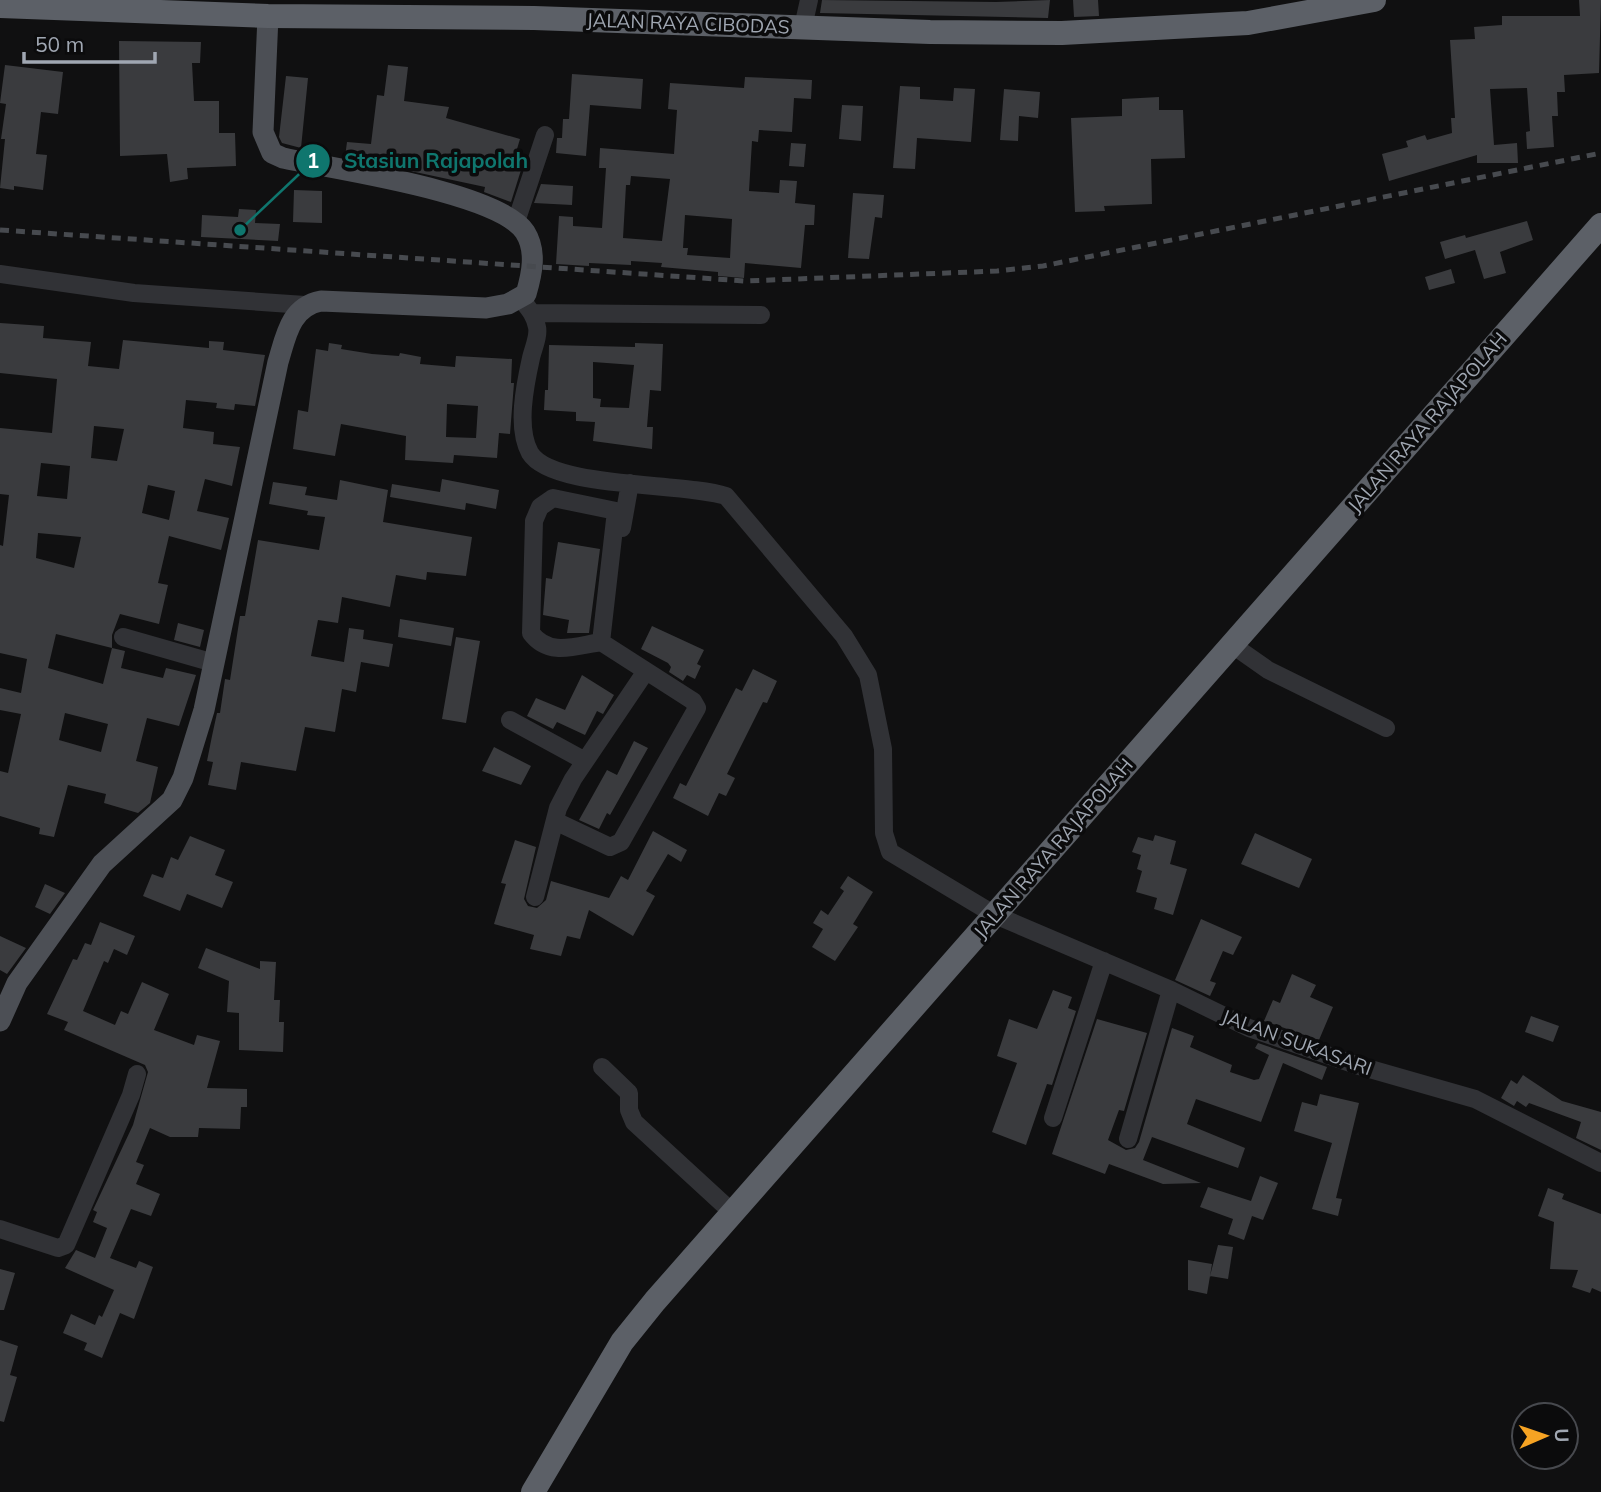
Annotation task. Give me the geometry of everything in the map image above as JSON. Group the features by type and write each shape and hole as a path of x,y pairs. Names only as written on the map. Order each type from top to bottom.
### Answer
{"highway":[{"name":"JALAN RAYA CIBODAS","path":"0,6 53,3 268,16 534,18 970,33 1170,30 1248,23 1374,0"},
{"name":"JALAN RAYA RAJAPOLAH","path":"533,1492 622,1342 1601,225"}],"main road":[{"path":"0,1021 24,973 102,864 172,800 183,778 204,710 278,362 293,318 305,305 321,301 526,306 533,261 531,244 516,222 495,209 454,194 283,158 272,153 263,132 268,16"}],"street":[{"path":"803,27 809,0"},
{"path":"516,222 545,135"},
{"path":"0,274 134,293 305,305"},
{"path":"630,483 564,474 541,465 530,452 522,423 529,368 538,329 526,306 761,315"},
{"path":"601,642 615,511 630,483"},
{"path":"630,483 619,543 612,636 624,652 646,671 710,707"},
{"name":"JALAN SUKASARI","path":"630,483 701,490 726,496 844,636 868,675 883,749 884,833 890,852 995,915 1171,990 1249,1028 1356,1065 1475,1099 1601,1163"},
{"path":"555,821 610,847 621,842 697,712 693,701 601,642 556,649 539,644 531,633 534,521 540,507 554,498 615,511"},
{"path":"123,637 214,663"},
{"path":"1231,645 1268,670 1385,728"},
{"path":"535,897 558,808 646,671"},
{"path":"510,720 586,761"},
{"path":"1053,1118 1104,961"},
{"path":"1128,1139 1171,990"},
{"path":"602,1067 629,1093 629,1110 634,1122 733,1213"},
{"path":"0,1229 58,1248 66,1245 131,1095 137,1074"}],"building":[{"path":"822,0 1050,0 1048,18 820,13"},
{"path":"1073,0 1098,0 1099,16 1074,17"},
{"path":"1579,0 1601,0 1599,73 1564,75 1565,92 1557,92 1558,116 1552,116 1554,147 1527,149 1526,132 1530,131 1527,88 1490,89 1494,145 1517,143 1518,163 1477,163 1477,155 1389,181 1382,154 1408,147 1406,141 1425,135 1427,140 1452,133 1451,118 1455,118 1450,40 1475,39 1474,27 1502,25 1502,16 1580,16"},
{"path":"119,41 201,42 200,63 192,63 194,101 219,101 219,133 235,133 236,166 187,168 188,179 170,182 167,154 120,156"},
{"path":"5,65 63,72 58,114 41,112 36,154 47,155 43,190 14,186 14,190 0,188 5,139 1,139 6,104 0,103"},
{"path":"388,65 408,67 404,101 449,107 446,118 520,139 511,169 521,170 511,202 484,192 485,187 345,157 347,142 371,144 377,95 384,96"},
{"path":"572,74 643,79 641,109 590,105 586,156 556,153 557,138 562,138 563,119 569,119"},
{"path":"286,76 308,78 301,148 282,143 279,137"},
{"path":"745,77 812,80 811,99 794,98 792,132 759,130 758,142 752,141 749,191 779,193 780,180 797,181 795,203 815,205 814,225 805,225 801,268 745,263 744,278 718,276 718,272 661,267 662,263 631,261 631,265 589,263 589,266 556,264 559,216 573,217 573,226 602,228 606,168 599,168 600,148 674,154 677,110 668,109 670,83 744,88","holes":["631,176 670,179 662,241 623,238 626,185 630,185","685,215 732,219 730,258 687,255 688,248 683,248"]},
{"path":"900,86 920,87 920,99 953,101 954,88 975,89 971,142 917,138 915,169 893,168"},
{"path":"1004,89 1040,92 1038,118 1019,116 1018,141 1000,140"},
{"path":"1159,97 1159,110 1183,110 1185,158 1151,159 1152,204 1104,206 1105,211 1075,212 1071,118 1122,116 1122,99"},
{"path":"842,105 863,106 861,141 839,139"},
{"path":"791,143 806,144 804,167 789,166"},
{"path":"541,184 573,186 572,205 534,203"},
{"path":"294,190 322,191 322,223 293,222"},
{"path":"853,193 884,195 882,218 875,217 869,259 848,258"},
{"path":"239,209 256,210 255,223 280,224 278,241 201,237 202,215 238,217"},
{"path":"1527,221 1533,240 1500,252 1506,273 1484,279 1475,250 1445,259 1440,242 1465,235 1466,238"},
{"path":"1451,269 1455,283 1429,290 1425,277"},
{"path":"0,323 44,326 43,338 91,342 88,366 119,369 123,340 209,348 209,341 224,342 223,350 265,355 255,406 235,404 234,410 216,408 217,403 186,400 183,428 214,432 213,444 240,447 232,486 205,479 197,511 229,518 221,550 169,536 158,583 168,585 159,624 120,614 112,635 112,648 125,651 121,668 163,678 166,668 196,675 179,726 147,718 136,761 158,767 150,803 138,813 104,803 106,794 68,785 54,837 39,834 40,828 0,816 0,771 8,773 21,714 0,710 0,688 21,693 27,659 0,653 0,545 3,546 9,495 0,494 0,428 52,433 57,379 0,373","holes":["94,426 124,429 117,461 91,458","41,463 70,466 67,499 37,496","148,485 175,491 169,520 142,513","38,533 81,537 74,568 36,558","56,634 112,648 103,684 48,668","65,713 108,724 101,752 59,740"]},
{"path":"329,343 342,345 341,349 399,356 400,353 421,357 420,364 455,367 456,356 512,359 511,383 514,383 510,434 499,433 497,458 454,455 453,463 405,460 406,436 341,424 335,456 293,449 298,410 308,412 316,349 328,351","holes":["447,404 478,406 476,438 446,437"]},
{"path":"635,343 663,344 661,391 650,390 647,427 653,427 652,449 593,441 595,422 576,421 576,412 544,410 545,390 548,390 549,345 635,347","holes":["593,362 634,365 629,408 600,407 601,399 593,398"]},
{"path":"442,479 499,490 496,509 466,503 465,510 390,497 392,484 440,492"},
{"path":"340,480 388,490 383,522 472,537 466,576 427,572 426,580 396,575 390,607 342,597 338,623 318,620 311,656 344,662 349,628 364,630 363,639 393,644 389,667 361,662 356,692 342,689 335,732 305,727 296,771 241,762 236,790 208,785 213,762 207,761 212,736 217,713 220,713 225,679 230,680 240,616 245,616 258,540 319,550 325,517 307,515 308,511 269,504 273,482 307,487 305,495 337,500"},
{"path":"558,542 600,549 589,633 567,633 569,620 543,615 546,578 552,579"},
{"path":"400,619 454,628 451,646 398,637"},
{"path":"178,623 204,630 200,647 174,640"},
{"path":"652,626 704,650 697,664 701,666 695,679 687,675 683,681 669,672 671,667 668,663 641,649"},
{"path":"456,637 480,641 466,723 442,719"},
{"path":"753,669 777,681 767,703 763,702 727,774 735,778 726,796 719,793 708,816 673,798 680,783 686,786 736,688 742,691"},
{"path":"582,675 614,695 603,714 597,711 585,735 557,722 553,729 527,716 536,698 565,710"},
{"path":"634,741 648,748 610,815 607,813 599,829 579,820 607,770 617,775"},
{"path":"494,747 531,766 521,785 482,771"},
{"path":"653,831 687,850 681,862 668,854 646,891 655,896 633,936 589,910 580,939 567,936 561,956 530,949 534,935 494,924 506,884 501,883 515,840 536,847 524,899 528,906 537,908 546,900 551,881 609,898 621,876 628,880"},
{"path":"1255,833 1312,859 1299,888 1241,864"},
{"path":"1155,835 1176,841 1170,864 1187,869 1173,915 1154,909 1157,898 1136,892 1142,871 1137,869 1141,855 1132,852 1138,837 1153,841"},
{"path":"190,836 225,850 215,875 233,882 222,908 187,894 180,911 143,896 152,874 163,878 171,857 178,860"},
{"path":"848,876 873,892 853,924 858,927 835,961 812,947 823,929 813,923 821,910 828,915 844,891 840,888"},
{"path":"45,884 65,893 50,914 35,907"},
{"path":"1201,919 1242,937 1233,955 1223,951 1210,981 1216,983 1210,996 1175,980"},
{"path":"100,922 135,936 127,955 114,949 108,963 104,961 83,1011 115,1025 121,1011 128,1014 142,982 169,994 154,1030 194,1045 197,1035 220,1041 207,1088 247,1089 247,1107 241,1107 240,1129 199,1128 198,1137 170,1137 150,1128 136,1162 144,1165 136,1184 160,1194 151,1216 131,1209 110,1258 136,1268 139,1261 153,1267 134,1319 120,1313 102,1358 84,1350 87,1343 63,1333 71,1314 95,1325 99,1315 102,1317 114,1290 65,1268 76,1250 95,1258 107,1228 93,1222 97,1212 93,1210 133,1125 148,1072 145,1065 64,1030 68,1022 47,1014 73,959 77,960 85,943 91,945"},
{"path":"0,936 26,948 7,974 0,970"},
{"path":"206,948 260,969 260,961 276,962 274,1000 280,1000 279,1022 284,1022 283,1052 239,1050 239,1013 227,1012 229,981 198,968"},
{"path":"1292,974 1316,985 1310,997 1333,1007 1319,1040 1264,1021 1273,1000 1280,1003"},
{"path":"1053,990 1072,997 1068,1008 1076,1011 1052,1085 1047,1084 1026,1145 992,1132 1017,1063 997,1056 1009,1019 1037,1029"},
{"path":"1531,1016 1559,1026 1553,1042 1525,1032"},
{"path":"1097,1019 1147,1033 1124,1111 1119,1110 1108,1140 1126,1150 1135,1148 1139,1142 1172,1028 1194,1036 1190,1047 1232,1065 1230,1072 1254,1080 1259,1079 1269,1055 1255,1048 1258,1043 1327,1067 1322,1080 1283,1063 1261,1122 1196,1099 1187,1124 1245,1148 1238,1168 1152,1137 1143,1160 1201,1183 1163,1184 1109,1164 1105,1174 1052,1154"},
{"path":"1523,1075 1562,1101 1601,1112 1601,1150 1576,1138 1581,1122 1529,1103 1526,1107 1517,1101 1514,1106 1501,1098 1511,1080 1517,1084"},
{"path":"1320,1094 1359,1103 1336,1198 1342,1199 1338,1216 1312,1209 1332,1143 1294,1131 1302,1102 1317,1106"},
{"path":"1260,1176 1278,1183 1263,1220 1252,1216 1244,1240 1228,1234 1233,1219 1200,1207 1208,1187 1251,1201"},
{"path":"1548,1188 1564,1194 1562,1199 1601,1214 1601,1292 1592,1288 1590,1293 1572,1287 1578,1270 1550,1269 1554,1222 1538,1216"},
{"path":"1218,1245 1233,1247 1228,1279 1210,1276"},
{"path":"1188,1260 1212,1264 1207,1294 1188,1290"},
{"path":"0,1269 15,1273 4,1310 0,1310"},
{"path":"0,1340 18,1346 10,1375 17,1377 4,1422 0,1421"}],"railway":[{"path":"0,230 745,281 997,271 1043,266 1601,153"}],"place":[{"name":"Stasiun Rajapolah","path":"240,230"}]}
